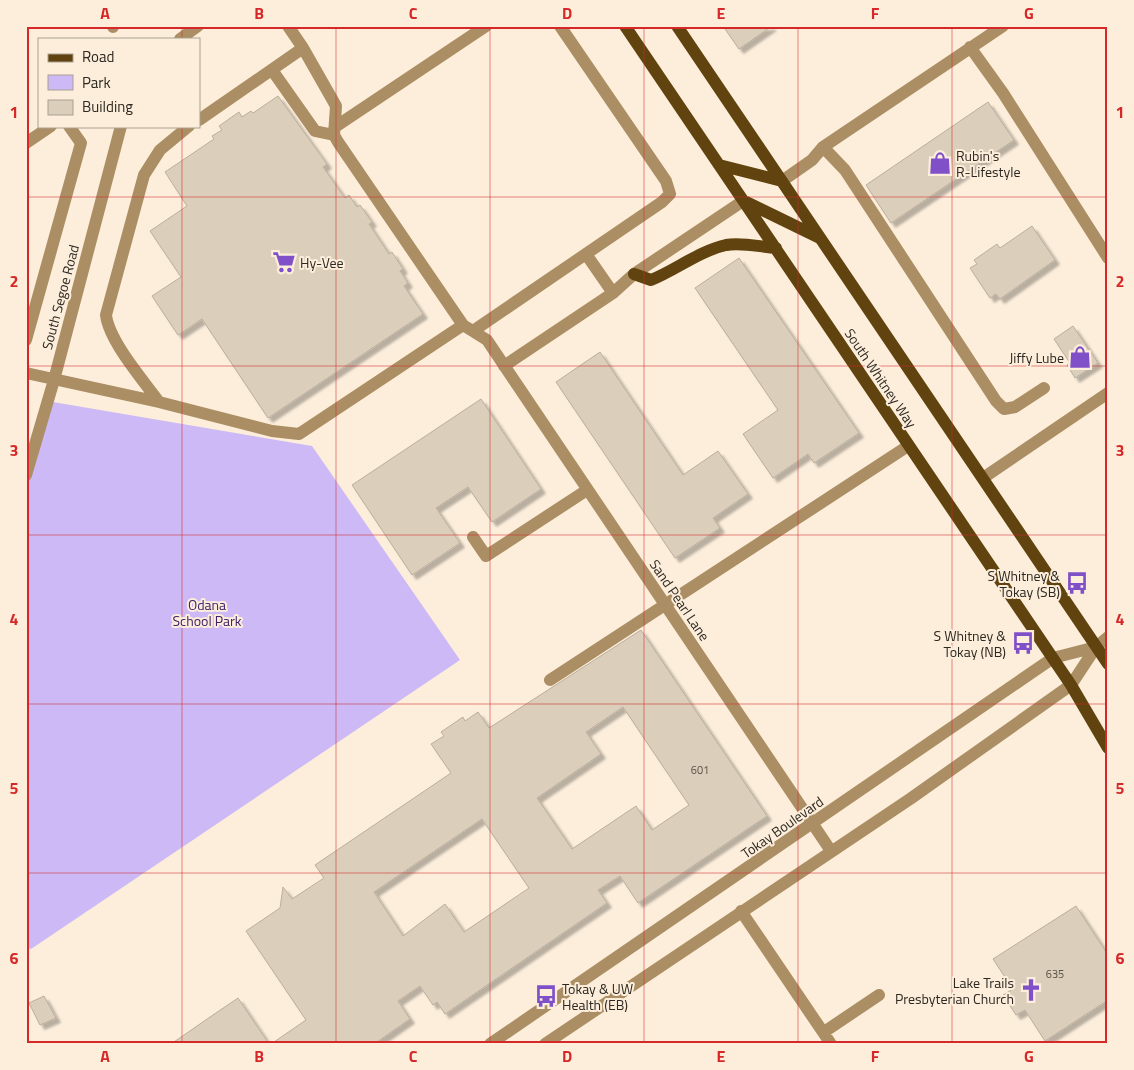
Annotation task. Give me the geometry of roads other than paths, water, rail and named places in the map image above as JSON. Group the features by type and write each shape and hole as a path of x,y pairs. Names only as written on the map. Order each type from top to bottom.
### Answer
{"main road":[{"name":"South Whitney Way","path":"625,26 1053,658 1108,748"},
{"name":"South Whitney Way","path":"677,26 1108,664"},
{"path":"719,165 782,181"},
{"path":"744,201 820,238"},
{"path":"634,274 651,280 710,250 726,245 739,244 776,248"}],"street":[{"path":"181,38 198,26"},
{"path":"288,26 303,48 336,106 335,131"},
{"path":"272,70 315,130 335,131 486,26"},
{"path":"26,374 159,402 272,431 299,434 586,254 662,202 670,194 670,188 560,26"},
{"path":"782,181 812,160 823,148 1003,26"},
{"path":"970,47 1108,258"},
{"path":"200,119 303,48"},
{"path":"26,143 48,128"},
{"name":"South Segoe Road","path":"26,340 81,143 70,128"},
{"name":"South Segoe Road","path":"26,476 54,380 120,128"},
{"path":"159,402 116,341 107,322 106,315 144,175 160,150 187,128"},
{"name":"Sand Pearl Lane","path":"335,131 360,178 468,328 487,340 831,851"},
{"path":"823,148 845,170 996,401 1004,409 1015,407 1044,388"},
{"path":"504,366 613,293 634,274 744,201"},
{"path":"586,254 613,293"},
{"path":"982,478 1108,393"},
{"path":"550,680 908,446"},
{"path":"473,537 486,556 587,490"},
{"name":"Tokay Boulevard","path":"545,1044 910,799 1071,685 1096,647 1108,637"},
{"name":"Tokay Boulevard","path":"490,1044 1053,658 1096,647"},
{"path":"741,911 832,1044"},
{"path":"824,1032 879,995"}],"place":[{"name":"Rubin's R-Lifestyle","path":"940,163"},
{"name":"Hy-Vee","path":"284,262"},
{"name":"Jiffy Lube","path":"1080,357"},
{"name":"S Whitney & Tokay (SB)","path":"1077,583"},
{"name":"S Whitney & Tokay (NB)","path":"1023,643"},
{"name":"Lake Trails Presbyterian Church","path":"1031,990"},
{"name":"Tokay & UW Health (EB)","path":"546,996"}],"park label":[{"name":"Odana School Park","path":"207,612"}]}
